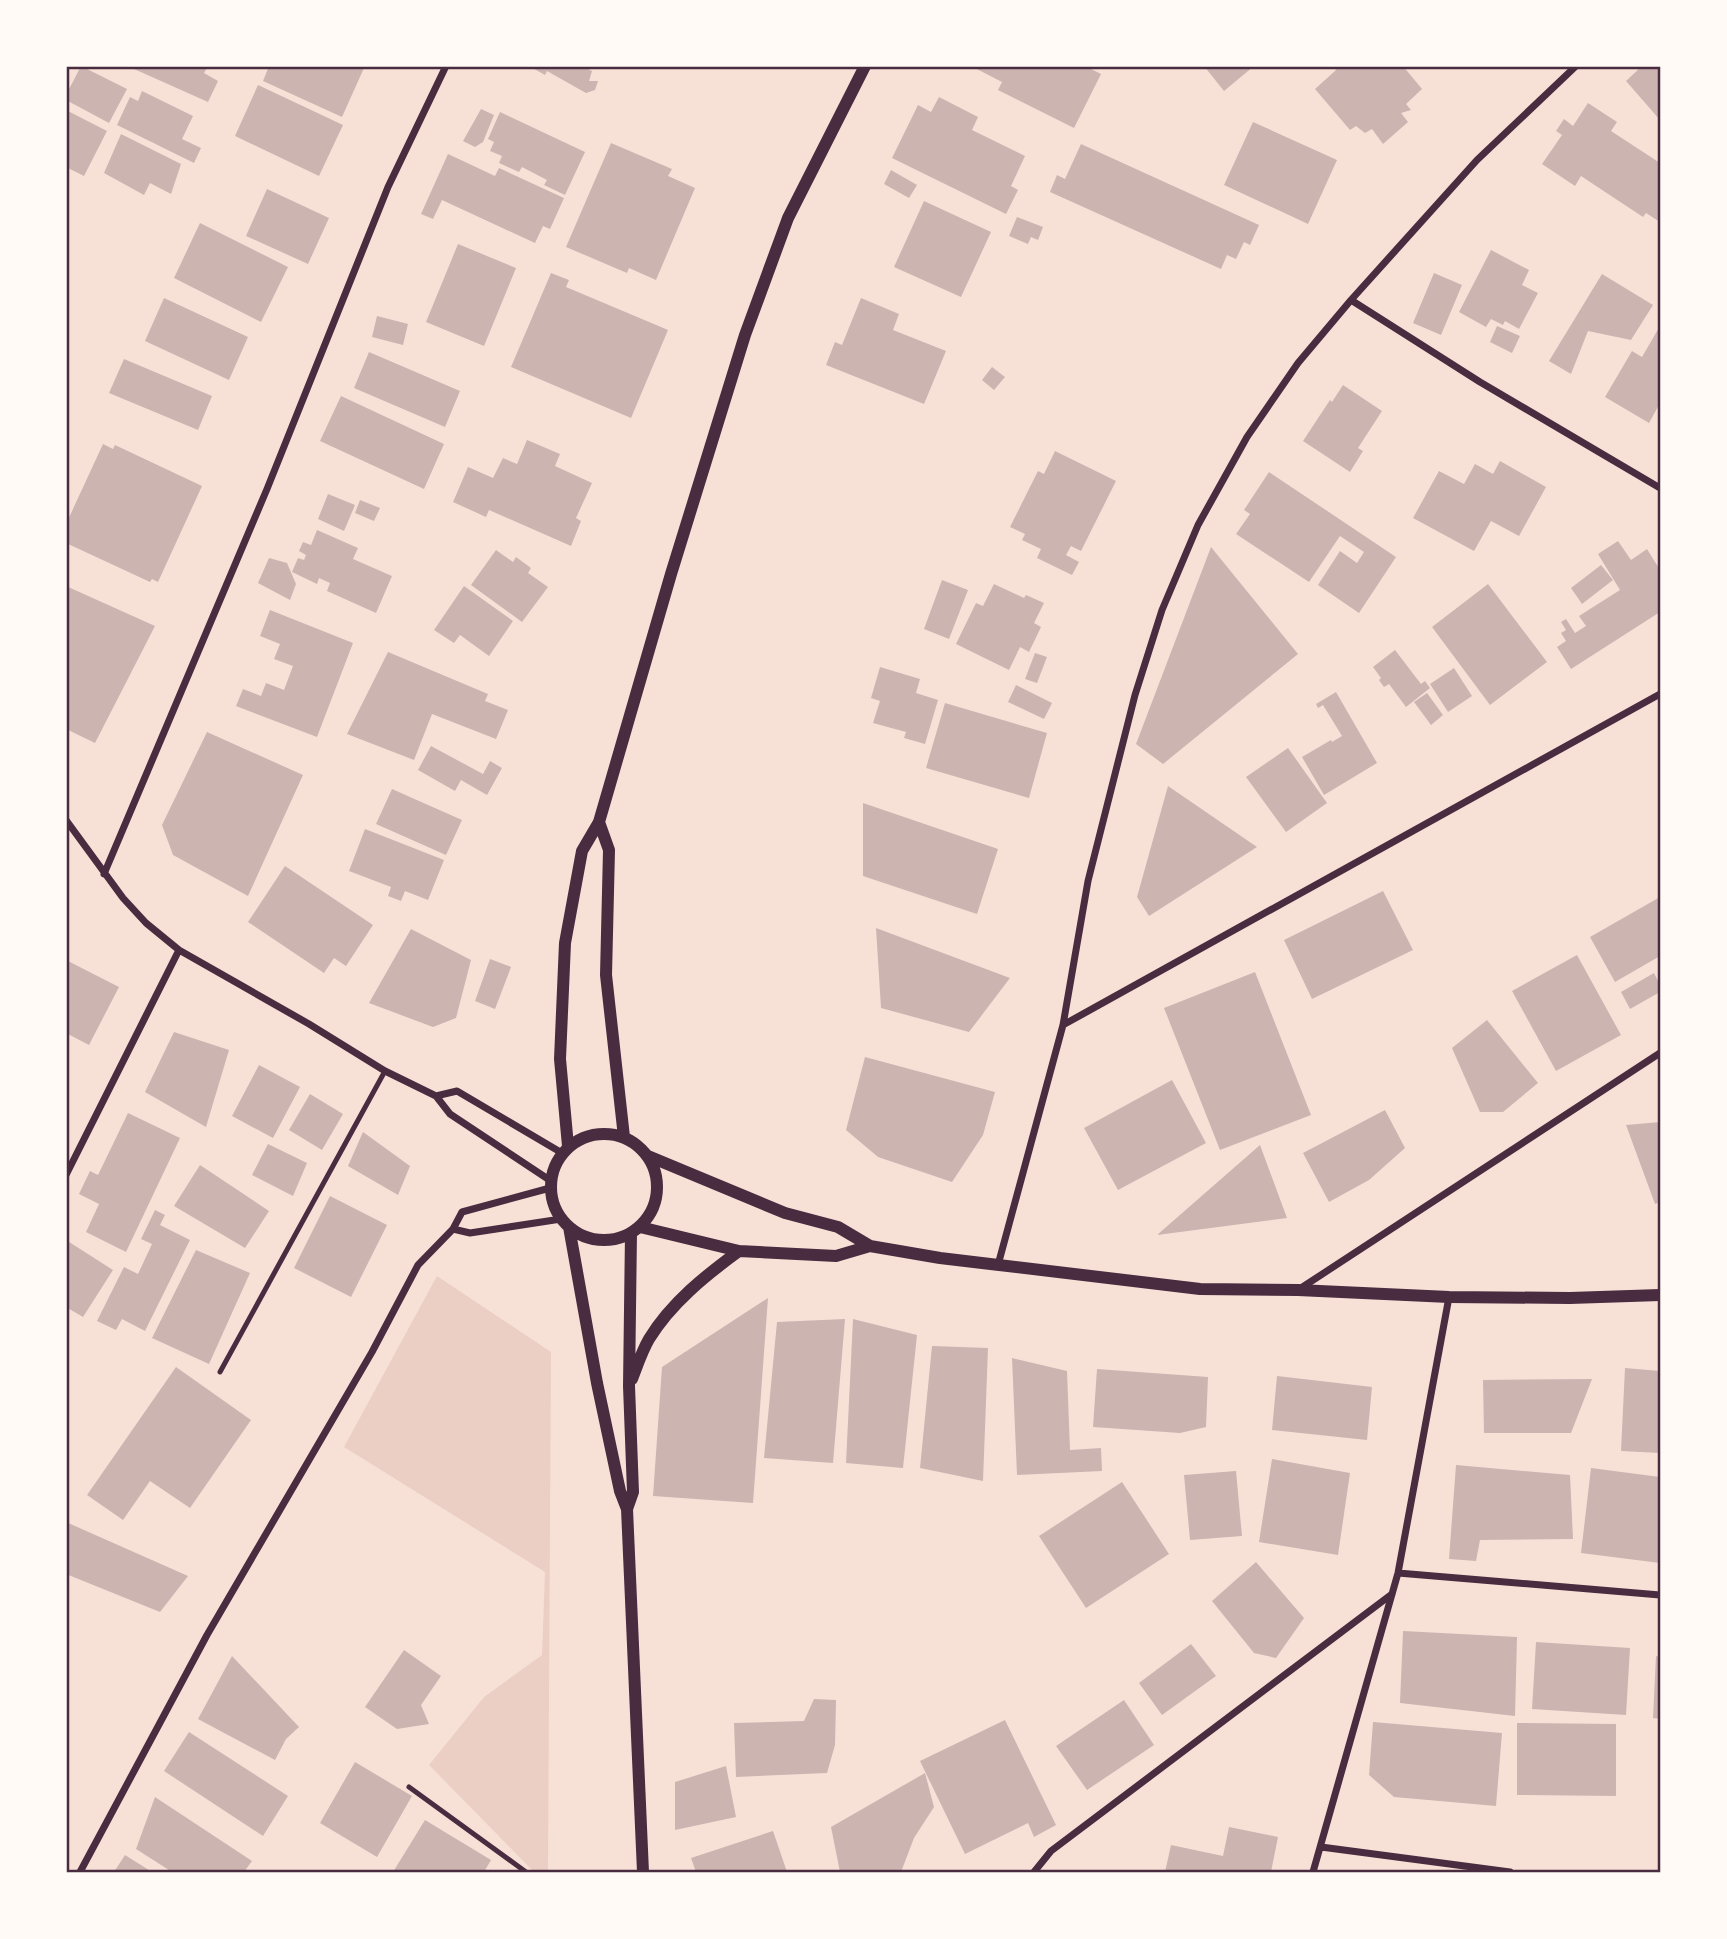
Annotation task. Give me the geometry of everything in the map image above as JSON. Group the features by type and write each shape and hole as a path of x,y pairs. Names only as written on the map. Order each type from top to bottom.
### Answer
{"street":[{"path":"104,874 267,489 388,187 446,66"},
{"path":"565,1149 561,1059 565,943 582,851 599,822 675,561 745,335 788,218 865,66"},
{"path":"998,1265 1063,1025 1088,881 1135,695 1162,610 1198,525 1247,437 1298,363 1477,160 1576,66"},
{"path":"1351,300 1480,382 1661,488"},
{"path":"1063,1025 1661,694"},
{"path":"66,820 104,874 146,923 179,950 385,1071 436,1096 450,1114 550,1184"},
{"path":"599,822 609,850 606,975 624,1137"},
{"path":"66,1175 179,950"},
{"path":"1298,1290 1661,1053"},
{"path":"436,1096 457,1091 565,1149"},
{"path":"609,1133 624,1137 637,1144 648,1156 656,1174 657,1193 652,1212 636,1230 606,1241 580,1235 565,1223 553,1204 550,1184 553,1171 565,1149 580,1138 609,1133"},
{"path":"648,1156 785,1213 838,1227 870,1246 998,1265 1200,1289 1298,1290 1449,1297 1570,1298 1661,1295"},
{"path":"80,1872 207,1634 426,1255 453,1228 462,1212 550,1184"},
{"path":"453,1228 470,1233 565,1223"},
{"path":"565,1223 602,1410 620,1491 627,1509 643,1872"},
{"path":"636,1230 739,1251 836,1256 870,1246"},
{"path":"627,1509 634,1492 629,1385 636,1230"},
{"path":"629,1385 648,1340 664,1319 710,1272 739,1251"},
{"path":"1313,1872 1398,1573 1449,1297"},
{"path":"1398,1573 1661,1595"},
{"path":"1034,1872 1051,1851 1392,1593"},
{"path":"1321,1847 1510,1872"}],"lane":[{"path":"220,1373 385,1071"},
{"path":"409,1787 526,1872"}],"shaded area":[{"path":"437,1276 551,1352 548,1872 534,1872 429,1765 484,1697 542,1655 545,1572 344,1447"}],"building":[{"path":"81,66 127,89 109,123 66,100"},
{"path":"135,66 208,66 204,73 218,81 208,102 134,69"},
{"path":"269,66 364,68 342,117 263,81"},
{"path":"529,66 582,66 592,71 589,81 598,81 595,90 586,93 547,71 545,75"},
{"path":"971,66 1085,66 1101,74 1074,128 998,90 1002,82"},
{"path":"1204,66 1254,66 1224,91"},
{"path":"1335,66 1403,66 1422,89 1406,104 1411,110 1401,113 1408,122 1383,144 1372,129 1365,133 1356,126 1350,130 1315,89 1336,70"},
{"path":"1642,66 1660,66 1660,120 1626,81"},
{"path":"258,85 343,125 319,176 235,136"},
{"path":"142,91 193,116 182,139 201,148 194,163 117,125 130,97 138,101"},
{"path":"939,97 978,117 972,130 1025,156 1011,186 1018,190 1006,214 892,158 918,105 931,112"},
{"path":"1588,103 1617,122 1611,131 1660,163 1660,222 1646,213 1643,217 1581,176 1575,186 1542,164 1562,135 1556,131 1564,119 1573,126"},
{"path":"481,109 494,115 483,142 475,147 463,141"},
{"path":"66,110 107,131 84,176 66,167"},
{"path":"500,112 585,152 565,195 544,185 547,180 522,167 519,172 499,163 502,156 490,151 494,142 488,139"},
{"path":"1253,122 1337,160 1308,224 1224,185"},
{"path":"121,134 181,164 171,194 150,183 144,195 104,173"},
{"path":"611,143 672,169 668,176 695,188 656,280 629,268 627,273 566,247"},
{"path":"1081,144 1259,225 1250,245 1244,242 1236,259 1227,255 1221,269 1050,192 1057,175 1065,179"},
{"path":"448,154 495,176 499,168 564,198 550,229 543,226 535,243 442,200 433,219 421,214"},
{"path":"891,170 917,185 909,198 884,184"},
{"path":"267,189 329,218 308,264 246,236"},
{"path":"924,201 991,232 961,297 894,267"},
{"path":"1017,217 1043,227 1038,240 1031,237 1028,244 1009,236"},
{"path":"200,223 288,267 261,322 174,278"},
{"path":"458,244 516,268 484,346 426,322"},
{"path":"1491,250 1529,270 1522,285 1538,293 1519,329 1505,321 1503,325 1491,319 1486,327 1459,312"},
{"path":"551,273 569,280 566,287 668,330 631,418 511,367"},
{"path":"1434,273 1462,285 1441,335 1413,323"},
{"path":"1602,274 1653,305 1631,340 1588,331 1571,374 1549,361"},
{"path":"164,298 248,337 229,380 145,341"},
{"path":"861,298 899,314 893,330 946,351 924,404 826,365 835,342 842,345"},
{"path":"377,316 408,324 403,345 372,337"},
{"path":"1497,326 1520,336 1512,353 1490,342"},
{"path":"1660,326 1660,403 1649,423 1605,397 1632,351 1642,357"},
{"path":"369,352 460,391 445,427 354,388"},
{"path":"124,359 212,396 198,430 109,393"},
{"path":"992,367 1005,377 994,390 982,380"},
{"path":"1343,385 1382,411 1358,448 1363,451 1350,472 1303,441"},
{"path":"341,396 444,444 424,489 320,441"},
{"path":"527,440 560,454 555,466 592,483 576,518 581,521 571,546 489,510 486,517 453,502 468,467 493,478 503,458 517,464"},
{"path":"103,444 113,449 115,445 202,486 158,582 152,579 150,582 66,543 66,524"},
{"path":"1055,451 1116,481 1081,551 1071,546 1066,555 1079,562 1072,575 1037,558 1041,549 1022,540 1025,534 1010,527 1038,471 1044,474"},
{"path":"1500,461 1546,487 1519,536 1491,521 1474,551 1413,518 1439,471 1464,484 1475,464 1493,474"},
{"path":"1269,472 1396,557 1359,613 1318,585 1340,551 1357,563 1364,552 1340,536 1309,582 1236,534 1250,514 1244,510"},
{"path":"328,494 355,505 344,531 318,519"},
{"path":"360,500 380,508 374,521 355,513"},
{"path":"317,530 358,548 353,559 392,576 376,613 327,591 330,583 319,578 317,584 292,572 298,558 304,560 306,555 299,551 303,542 311,545"},
{"path":"1618,541 1631,560 1647,549 1660,570 1660,612 1571,669 1557,647 1566,641 1561,633 1566,630 1561,622 1566,619 1575,633 1586,626 1579,616 1620,590 1598,554"},
{"path":"1211,547 1298,654 1163,764 1136,744"},
{"path":"496,550 513,562 516,557 531,568 528,573 548,587 522,622 471,585"},
{"path":"269,558 287,563 296,584 290,600 258,583"},
{"path":"1601,565 1613,580 1582,604 1571,588"},
{"path":"942,580 968,590 949,639 924,629"},
{"path":"994,584 1024,598 1026,595 1044,603 1034,623 1041,627 1029,652 1020,647 1009,670 956,644 976,603 983,606"},
{"path":"1488,584 1547,662 1490,705 1432,627"},
{"path":"66,586 155,626 95,743 66,729"},
{"path":"464,586 513,621 489,656 460,635 454,643 434,630"},
{"path":"270,610 353,643 317,737 236,706 243,689 261,696 266,683 284,690 293,666 274,659 280,644 260,636"},
{"path":"1395,650 1421,684 1425,681 1430,688 1406,707 1389,684 1384,687 1373,667"},
{"path":"388,652 488,694 485,701 508,710 496,739 432,714 414,760 347,734"},
{"path":"1035,653 1047,657 1037,683 1025,679"},
{"path":"880,667 920,679 916,693 938,700 925,744 904,738 906,732 873,723 880,701 871,698"},
{"path":"1454,668 1472,696 1448,712 1430,684"},
{"path":"1016,685 1052,703 1044,719 1008,702"},
{"path":"1336,692 1377,763 1324,795 1302,757 1342,736 1323,705 1318,708 1316,704"},
{"path":"1427,693 1443,715 1431,725 1414,702"},
{"path":"945,703 1047,733 1029,798 926,768"},
{"path":"207,732 303,775 248,896 173,855 162,825"},
{"path":"431,746 483,774 490,761 502,768 487,795 461,780 455,791 418,770"},
{"path":"1288,748 1327,803 1286,832 1246,777"},
{"path":"1168,786 1257,847 1149,916 1137,897"},
{"path":"392,789 462,820 446,855 376,824"},
{"path":"863,803 998,849 977,914 863,876"},
{"path":"365,829 444,860 428,900 405,891 401,901 388,896 391,887 349,871"},
{"path":"285,866 373,925 346,966 334,958 324,973 248,922"},
{"path":"1383,891 1413,950 1312,999 1284,940"},
{"path":"1660,897 1660,956 1615,982 1590,937"},
{"path":"876,928 1010,978 969,1032 881,1008"},
{"path":"411,929 471,960 456,1018 433,1027 369,1003"},
{"path":"1577,955 1621,1035 1556,1071 1512,991"},
{"path":"490,959 511,967 495,1009 475,1001"},
{"path":"66,960 119,987 89,1045 66,1033"},
{"path":"1255,972 1311,1115 1220,1150 1164,1008"},
{"path":"1654,973 1660,985 1660,992 1630,1009 1621,992"},
{"path":"1487,1020 1538,1083 1503,1112 1480,1112 1452,1048"},
{"path":"174,1032 229,1050 206,1127 145,1092"},
{"path":"865,1057 995,1092 983,1135 952,1182 878,1157 846,1130"},
{"path":"259,1065 300,1087 273,1138 232,1116"},
{"path":"1172,1080 1206,1143 1118,1190 1084,1128"},
{"path":"310,1094 343,1114 322,1150 289,1130"},
{"path":"1385,1110 1405,1148 1369,1180 1329,1202 1303,1153"},
{"path":"128,1113 180,1138 126,1252 86,1232 99,1204 79,1194 90,1171 98,1175"},
{"path":"1660,1122 1660,1202 1655,1204 1626,1125"},
{"path":"363,1132 410,1166 398,1195 348,1166"},
{"path":"268,1144 307,1163 293,1196 252,1175"},
{"path":"1260,1145 1287,1218 1157,1235"},
{"path":"200,1165 269,1211 245,1248 174,1206"},
{"path":"330,1196 387,1225 351,1297 294,1268"},
{"path":"155,1210 165,1215 160,1225 190,1240 145,1331 122,1319 116,1330 97,1321 124,1267 138,1274 152,1244 141,1239"},
{"path":"66,1240 113,1270 83,1317 66,1307"},
{"path":"196,1250 250,1273 209,1364 152,1338"},
{"path":"768,1298 753,1503 653,1496 662,1367"},
{"path":"845,1319 833,1463 764,1458 777,1322"},
{"path":"853,1319 917,1335 903,1468 846,1463"},
{"path":"932,1346 988,1348 983,1481 920,1468"},
{"path":"1012,1358 1067,1371 1070,1450 1101,1448 1102,1471 1017,1475"},
{"path":"176,1367 251,1420 190,1508 150,1481 123,1520 87,1495"},
{"path":"1625,1368 1660,1371 1660,1453 1621,1451"},
{"path":"1097,1369 1208,1377 1206,1427 1180,1433 1093,1427"},
{"path":"1277,1376 1372,1387 1367,1440 1272,1430"},
{"path":"1592,1379 1571,1433 1484,1433 1483,1380"},
{"path":"1272,1459 1350,1473 1338,1555 1259,1542"},
{"path":"1456,1465 1570,1475 1573,1539 1480,1540 1476,1561 1449,1559"},
{"path":"1591,1468 1660,1477 1660,1563 1581,1553"},
{"path":"1236,1471 1242,1536 1190,1540 1184,1475"},
{"path":"1122,1482 1169,1554 1086,1608 1039,1536"},
{"path":"66,1522 188,1576 160,1612 66,1574"},
{"path":"1256,1562 1304,1618 1276,1658 1254,1653 1212,1601"},
{"path":"1403,1631 1517,1637 1515,1716 1400,1703"},
{"path":"1536,1642 1630,1648 1626,1715 1532,1709"},
{"path":"1191,1644 1216,1676 1162,1715 1139,1683"},
{"path":"404,1650 441,1676 421,1705 429,1724 397,1729 365,1707"},
{"path":"232,1656 299,1727 286,1739 275,1760 198,1719"},
{"path":"1656,1656 1660,1657 1660,1719 1653,1718"},
{"path":"814,1699 836,1700 835,1745 827,1773 736,1777 734,1723 804,1721"},
{"path":"1124,1700 1154,1745 1087,1790 1056,1746"},
{"path":"1005,1720 1056,1825 1034,1837 1028,1823 965,1854 920,1761"},
{"path":"1373,1722 1502,1733 1496,1806 1394,1797 1369,1775"},
{"path":"1517,1723 1616,1724 1616,1796 1517,1795"},
{"path":"189,1732 288,1796 263,1836 164,1771"},
{"path":"355,1762 412,1796 377,1857 320,1823"},
{"path":"726,1766 736,1817 675,1830 675,1782"},
{"path":"925,1773 934,1807 914,1838 901,1872 840,1872 831,1827"},
{"path":"155,1797 252,1861 244,1872 172,1872 136,1849"},
{"path":"425,1820 491,1860 484,1872 393,1872"},
{"path":"1229,1827 1278,1837 1271,1872 1165,1872 1171,1845 1223,1856"},
{"path":"773,1831 787,1872 696,1872 691,1858"},
{"path":"125,1855 152,1872 114,1872"}]}
